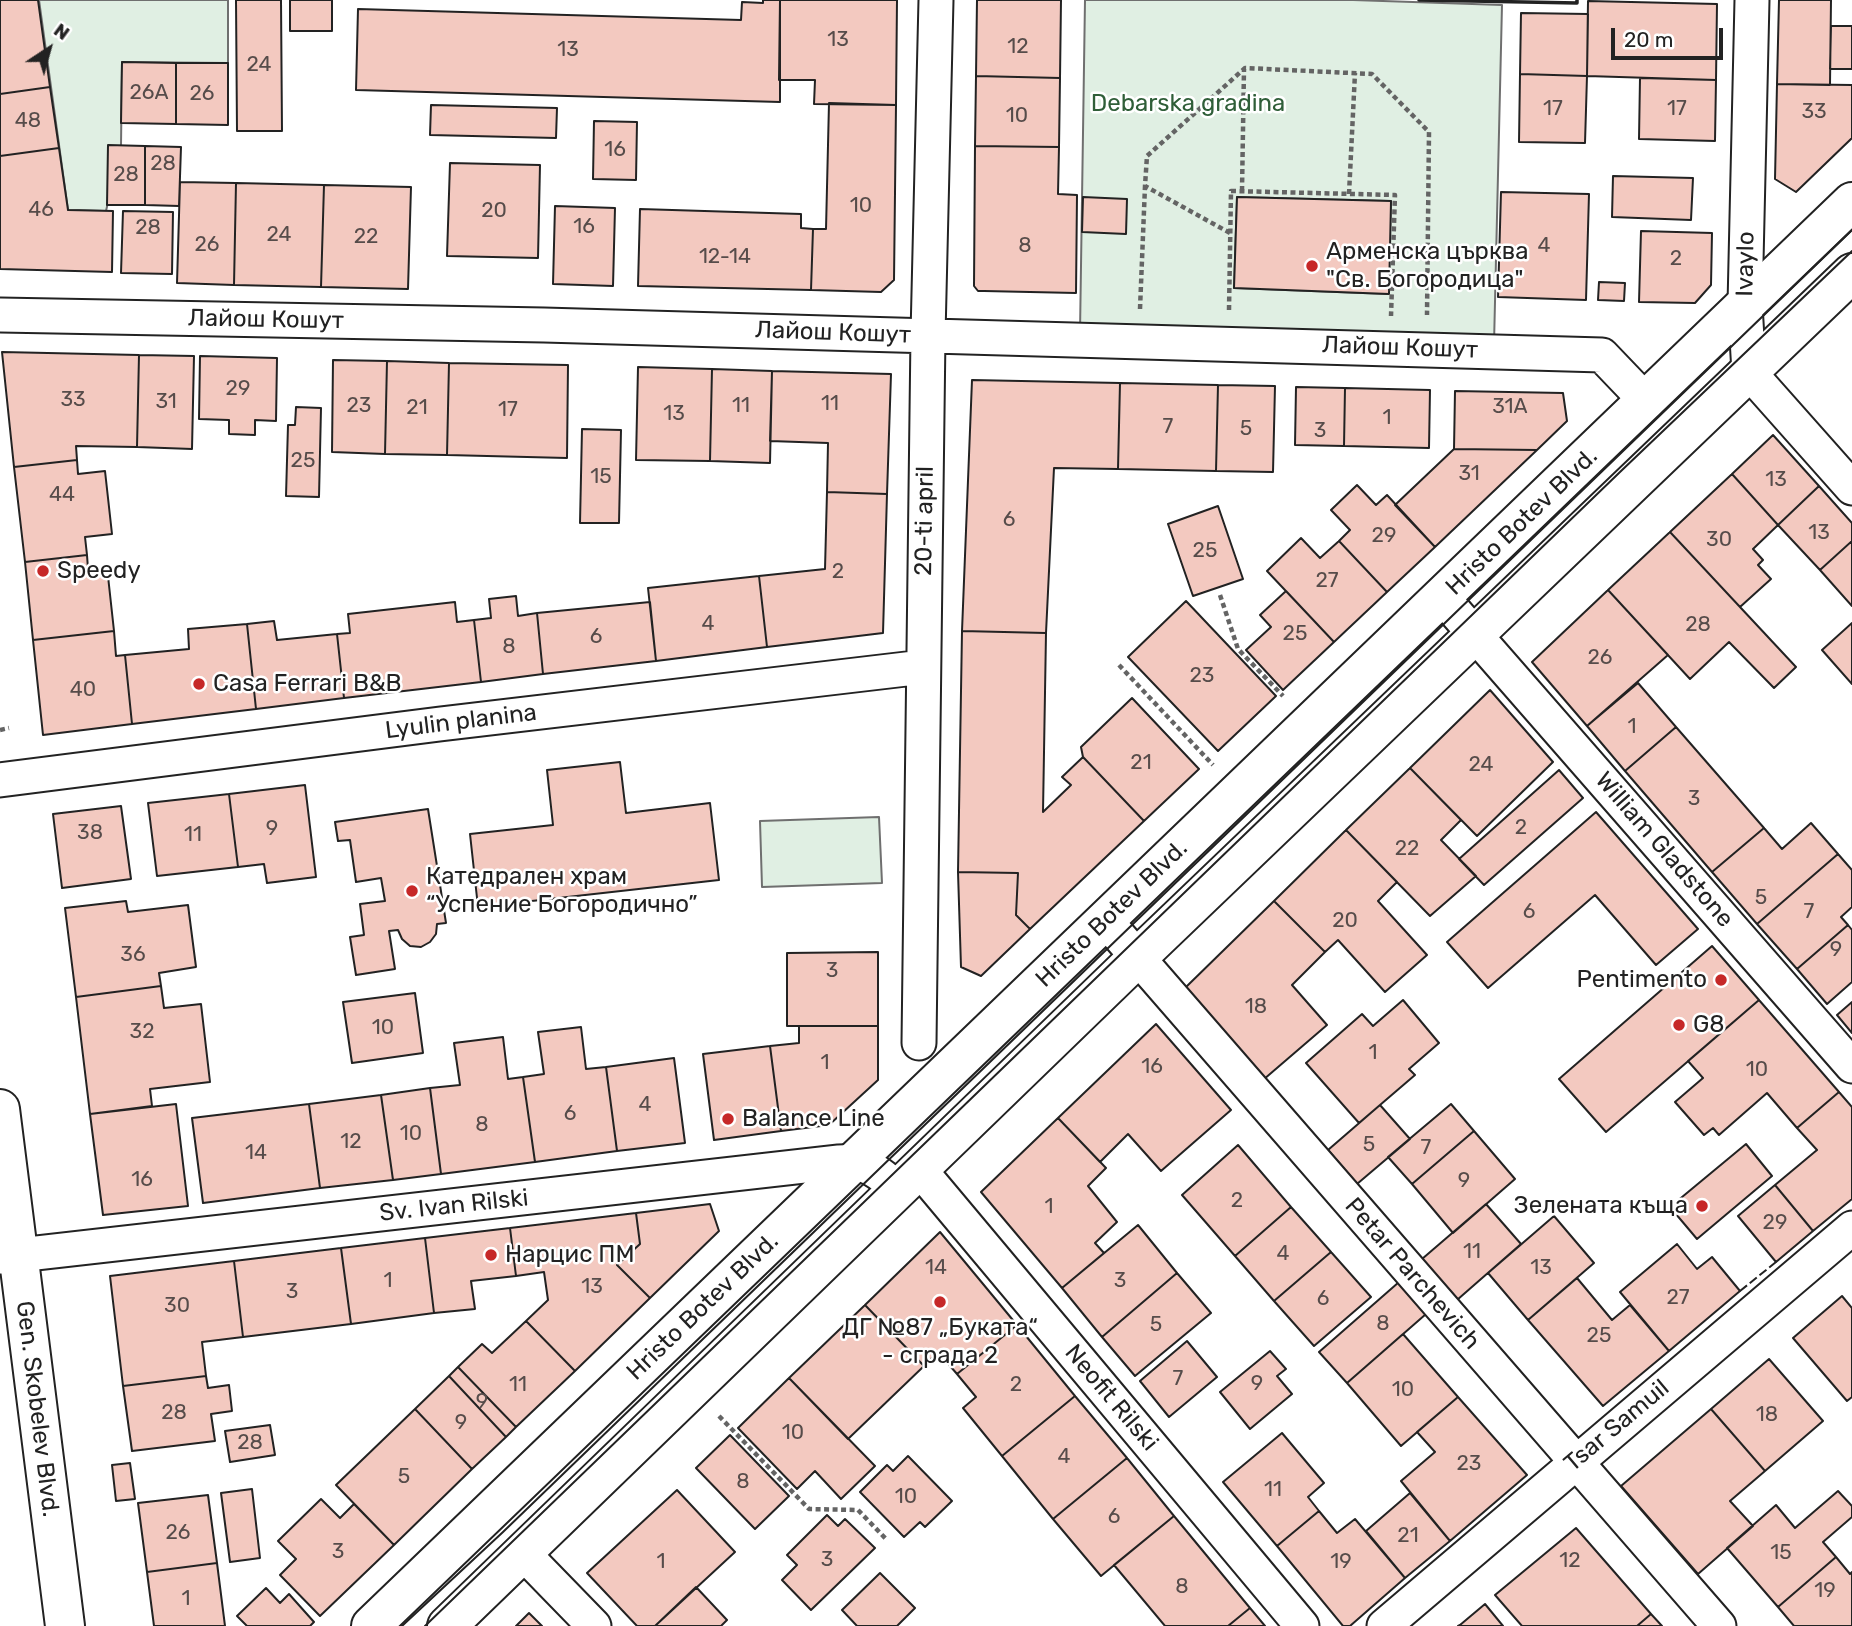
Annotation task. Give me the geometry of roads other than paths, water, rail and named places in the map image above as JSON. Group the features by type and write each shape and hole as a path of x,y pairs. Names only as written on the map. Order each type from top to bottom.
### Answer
{"main road":[{"name":"Hristo Botev Blvd.","path":"371,1626 1852,202"},
{"name":"Hristo Botev Blvd.","path":"447,1626 1139,956 1852,273"},
{"name":"Gen. Skobelev Blvd.","path":"0,1109 9,1256 65,1626"}],"street":[{"name":"20-ti april","path":"919,1043 928,335 936,0"},
{"name":"Ivaylo","path":"1749,372 1745,305 1752,0"},
{"name":"Лайош Кошут","path":"0,315 530,325 1602,355 1647,402"},
{"path":"1749,372 1852,488"},
{"name":"William Gladstone","path":"1443,598 1852,1066"},
{"name":"Lyulin planina","path":"0,780 440,724 923,667"},
{"name":"Petar Parchevich","path":"1106,921 1719,1626"},
{"path":"853,1161 909,1181"},
{"name":"Sv. Ivan Rilski","path":"9,1256 853,1161"},
{"name":"Neofit Rilski","path":"909,1181 1302,1626"},
{"name":"Tsar Samuil","path":"1384,1626 1852,1228"},
{"path":"523,1553 594,1626"}],"tram line":[{"path":"402,1626 503,1532 1852,230"},
{"path":"425,1626 1852,251"}],"place":[{"name":"Арменска църква \"Св. Богородица\"","path":"1312,266"},
{"name":"Speedy","path":"43,571"},
{"name":"Casa Ferrari B&B","path":"199,684"},
{"name":"Катедрален храм “Успение Богородично”","path":"412,891"},
{"name":"Pentimento","path":"1721,980"},
{"name":"G8","path":"1679,1025"},
{"name":"Balance Line","path":"728,1119"},
{"name":"Зелената къща","path":"1702,1206"},
{"name":"Нарцис ПМ","path":"491,1255"},
{"name":"ДГ №87 „Буката“ - сграда 2","path":"940,1302"}],"park label":[{"name":"Debarska gradina","path":"1188,104"}]}
